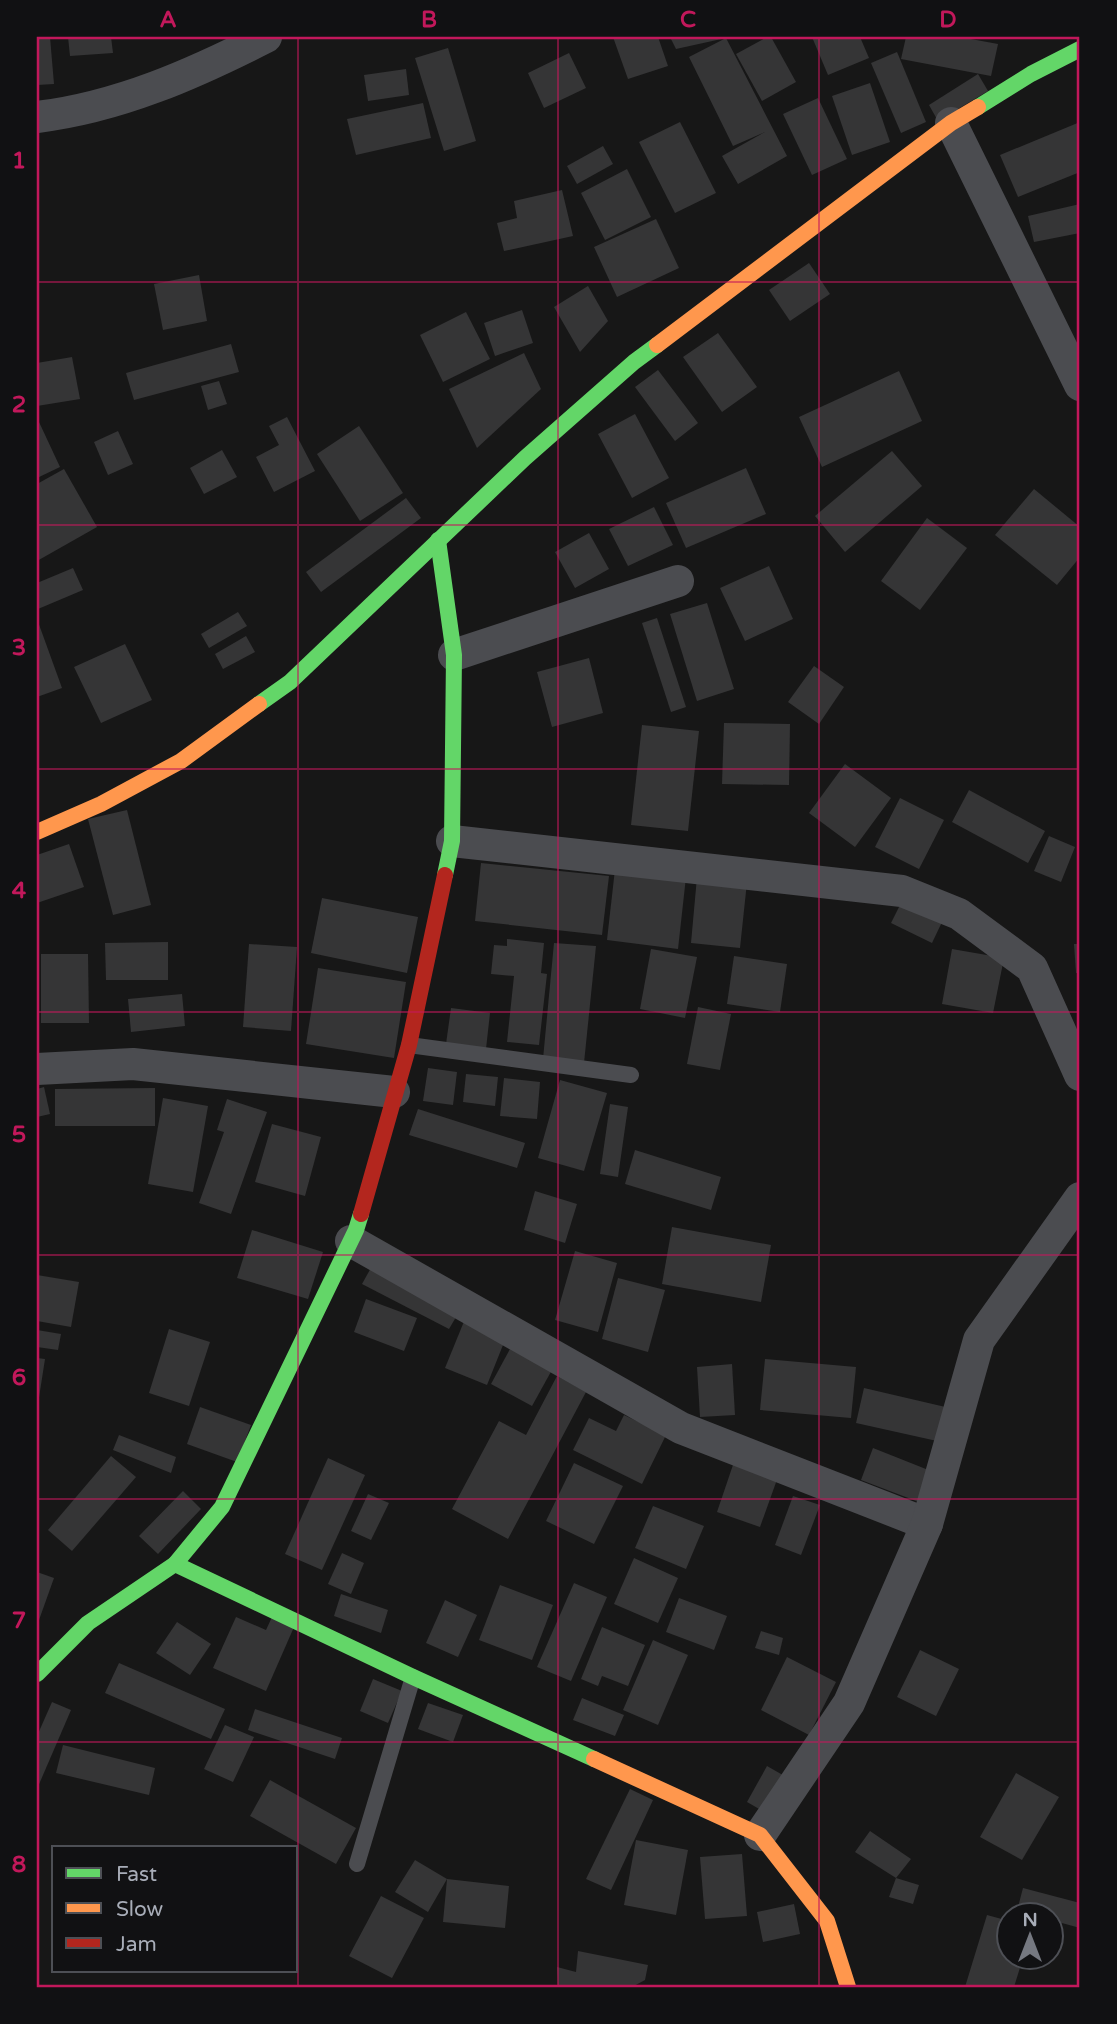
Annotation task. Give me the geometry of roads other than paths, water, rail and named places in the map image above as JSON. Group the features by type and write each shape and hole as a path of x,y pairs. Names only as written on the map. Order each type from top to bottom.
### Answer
{"street":[{"path":"37,117 64,114 135,95 211,65 266,37"},
{"path":"1074,37 1080,40"},
{"path":"37,832 101,804 181,761 290,682 438,540 634,362 951,123 1031,74 1080,49"},
{"path":"951,123 1080,385"},
{"path":"40,1666 88,1623 175,1564 222,1507 356,1230 409,1045 452,841 454,655 438,540"},
{"path":"454,655 678,581"},
{"path":"452,841 902,891 960,914 1032,968 1080,1075"},
{"path":"37,1069 133,1064 394,1092"},
{"path":"760,1835 849,1703 928,1524 979,1340 1080,1198"},
{"path":"351,1241 681,1428 928,1524"},
{"path":"175,1564 413,1677 760,1835 827,1921 848,1987"}],"lane":[{"path":"409,1045 631,1075"},
{"path":"357,1864 413,1677"}]}
